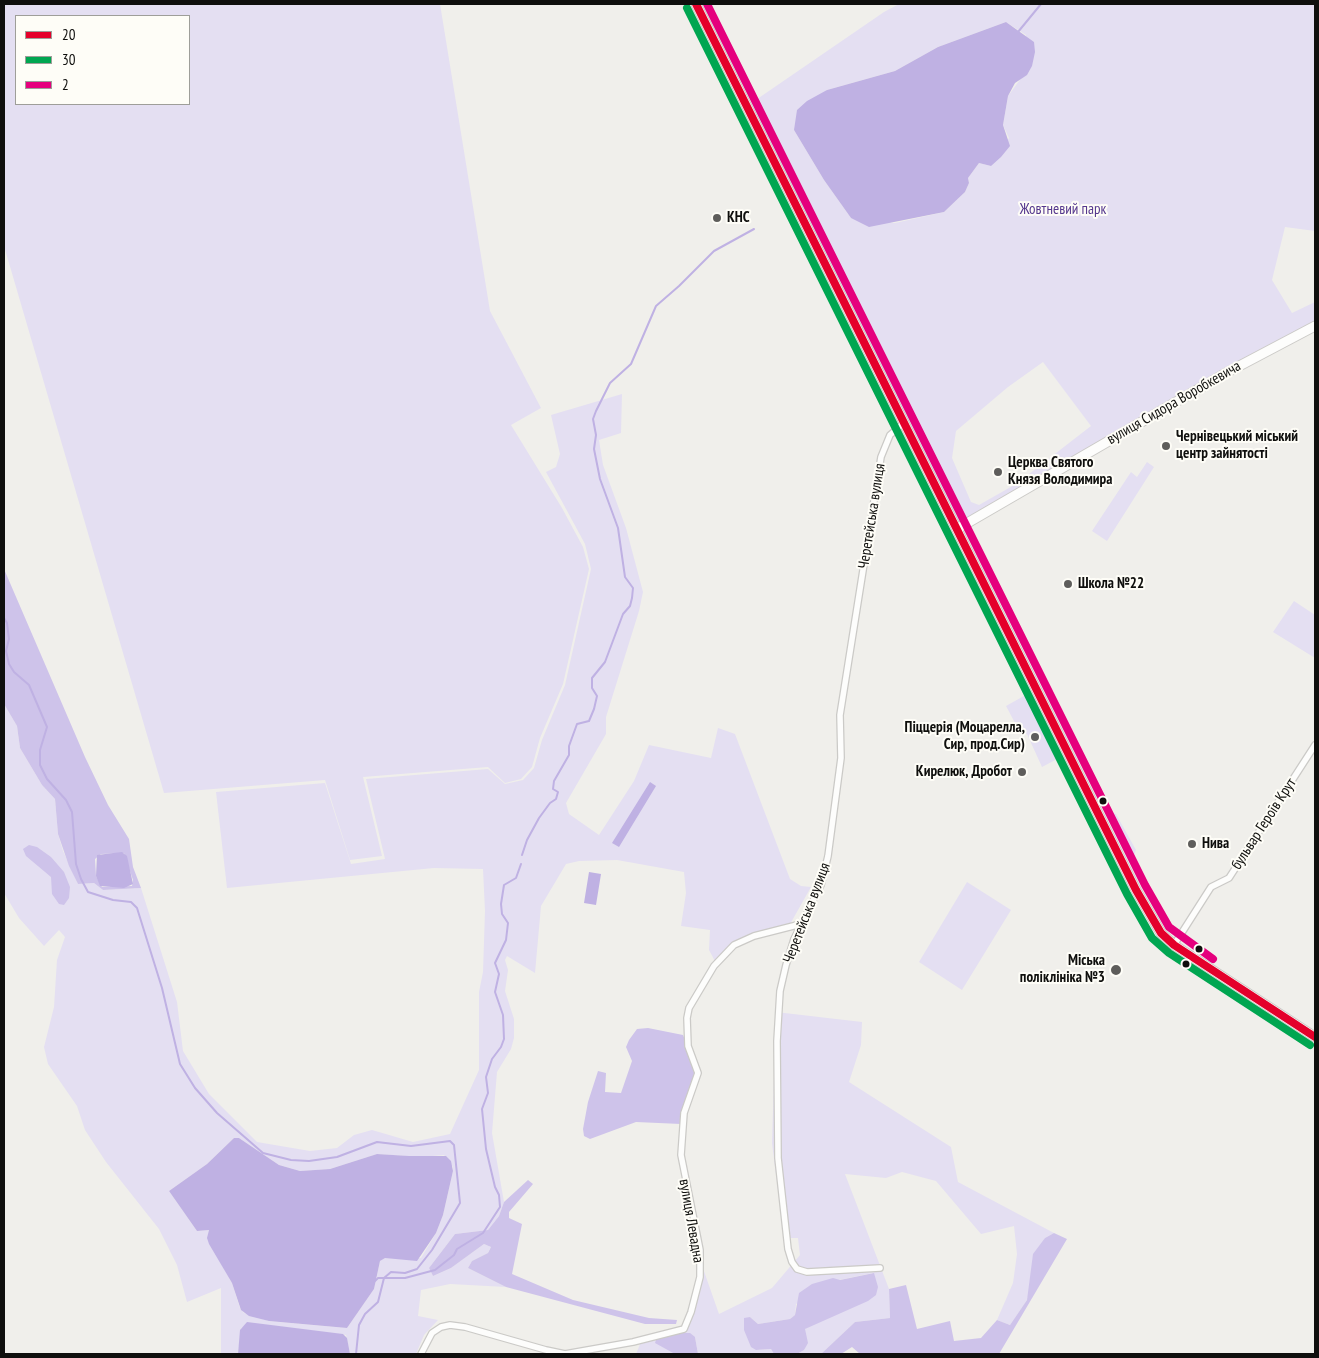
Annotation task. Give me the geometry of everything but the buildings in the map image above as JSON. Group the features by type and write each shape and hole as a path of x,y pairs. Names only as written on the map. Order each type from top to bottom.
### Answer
{"main road":[{"path":"696,4 1136,890 1161,933 1174,945 1315,1037"},
{"name":"вулиця Сидора Воробкевича","path":"956,529 1226,373 1315,326"}],"street":[{"name":"Черетейська вулиця","path":"880,1268 801,1271 795,1266 789,1254 776,1135 777,1041 783,976 790,949 821,885 830,848 842,758 840,715 882,456 890,434 904,423"},
{"name":"бульвар Героїв Крут","path":"1174,945 1211,887 1230,878 1315,745"},
{"name":"вулиця Левадна","path":"421,1354 425,1342 432,1333 440,1327 450,1325 465,1326 531,1346 566,1354 633,1342 684,1329 692,1312 700,1277 700,1250 680,1155 684,1113 698,1073 688,1046 687,1018 690,1008 714,966 734,945 762,934 801,924"}],"green space":[{"path":"4,4 440,4 490,311 541,408 511,425 562,508 583,547 589,569 563,684 540,738 532,767 521,779 505,783 488,767 363,777 382,856 350,860 325,780 164,793 4,246"},
{"name":"Жовтневий парк","path":"899,4 1315,4 1315,231 1285,227 1272,280 1292,313 1315,302 1315,326 957,528 747,106 884,12","holes":["1006,22 1026,35 1022,77 1008,96 1003,125 1009,138 991,166 979,163 968,178 969,183 965,192 944,212 895,223 851,218 824,180 794,130 827,90 895,71 938,47","1043,362 1091,426 1016,484 979,505 971,502 952,458 956,431 1008,387"]},
{"path":"622,394 621,433 599,440 603,465 626,528 643,592 639,611 606,717 606,734 566,803 569,814 599,835 634,781 649,745 711,758 718,728 735,734 790,879 801,886 811,887 789,926 745,939 717,965 709,950 710,930 681,926 686,893 684,872 617,860 579,861 566,864 541,906 535,973 507,956 505,960 508,970 505,991 514,1019 514,1038 511,1049 497,1072 492,1133 504,1202 499,1216 488,1230 455,1234 429,1268 433,1276 451,1268 484,1244 491,1247 488,1253 472,1261 468,1268 506,1287 450,1284 421,1290 418,1316 438,1320 424,1335 416,1354 350,1354 346,1335 258,1324 241,1328 238,1354 221,1354 221,1288 187,1302 177,1265 159,1229 106,1162 85,1130 77,1106 48,1064 44,1047 54,1007 57,960 65,937 59,930 44,946 19,918 4,893 4,704 17,726 20,748 42,785 55,799 58,834 63,851 78,884 94,883 103,890 141,888 177,1002 183,1051 209,1094 257,1142 310,1151 337,1148 354,1135 372,1130 413,1142 450,1134 479,1070 479,992 483,972 485,911 483,869 434,868 227,888 216,792 325,783 351,864 385,859 366,779 488,769 505,784 523,780 534,768 542,740 565,685 591,569 585,544 546,472 556,467 560,454 551,415","holes":["234,1138 239,1138 279,1165 300,1171 330,1169 377,1154 421,1157 444,1155 453,1167 453,1171 443,1215 436,1233 421,1258 384,1258 380,1261 374,1289 347,1328 269,1321 244,1313 240,1308 232,1283 208,1240 209,1230 197,1231 169,1191 207,1164"]},
{"path":"1147,462 1154,467 1107,541 1092,531 1131,472 1137,477"},
{"path":"1294,601 1315,615 1315,658 1273,632"},
{"path":"1031,692 1060,752 1059,758 1042,767 1027,734 1022,736 1006,706"},
{"path":"1110,812 1116,814 1136,850 1133,858 1128,857 1108,816"},
{"path":"967,882 1011,910 962,990 919,962"},
{"path":"776,1012 862,1022 861,1045 849,1082 951,1147 958,1182 1054,1233 1045,1238 1027,1300 1010,1325 997,1320 1013,1283 1017,1254 1014,1226 981,1234 936,1181 902,1172 886,1178 845,1174 889,1289 890,1318 855,1322 821,1354 797,1354 804,1350 805,1329 873,1273 839,1280 796,1304 795,1315 790,1319 758,1324 750,1317 756,1350 771,1349 774,1354 698,1354 695,1337 675,1354 636,1354 641,1342 684,1328 695,1303 699,1257 719,1314 772,1288 800,1255 798,1238 784,1238 772,1143"}],"shaded area":[{"path":"1006,22 1034,42 1035,52 1032,66 1027,75 1015,83 1008,96 1003,125 1010,146 991,166 979,163 968,178 969,183 965,192 944,212 869,227 851,218 824,180 794,130 797,110 807,101 827,90 895,71 938,47"},
{"path":"4,569 85,757 108,805 129,839 133,867 141,888 103,890 94,883 78,884 69,866 58,834 55,799 42,785 20,748 17,726 4,704","holes":["124,853 133,880 132,886 102,887 96,876 95,859 101,854"]},
{"path":"650,782 656,786 619,847 612,843"},
{"path":"29,845 37,847 51,857 64,872 70,887 69,898 64,905 59,904 52,894 51,877 26,856 23,849"},
{"path":"122,852 127,856 133,884 124,888 100,886 96,876 97,855"},
{"path":"589,872 601,874 596,905 584,903"},
{"path":"648,1028 683,1035 695,1063 695,1077 681,1124 636,1122 590,1139 584,1136 583,1129 588,1102 598,1071 606,1073 605,1092 621,1093 632,1061 626,1047 637,1029"},
{"path":"234,1138 239,1138 279,1165 300,1171 330,1169 377,1154 446,1156 451,1161 453,1171 443,1215 436,1233 417,1261 385,1258 380,1261 374,1289 347,1328 269,1321 249,1316 241,1310 232,1283 209,1244 207,1238 209,1230 197,1231 169,1191 207,1164"},
{"path":"528,1180 533,1184 509,1212 509,1218 522,1224 512,1274 573,1300 649,1318 677,1320 676,1324 645,1324 506,1287 468,1268 472,1261 488,1253 491,1247 484,1244 451,1268 433,1276 429,1268 455,1234 488,1230 499,1216 504,1202"},
{"path":"1054,1233 1067,1239 999,1354 860,1354 852,1347 841,1354 821,1354 855,1322 890,1318 889,1289 906,1285 917,1329 950,1321 954,1341 981,1338 997,1320 1010,1325 1027,1300 1033,1254 1045,1238"},
{"path":"874,1273 878,1287 876,1295 868,1301 805,1329 808,1343 804,1350 797,1354 774,1354 771,1349 756,1350 751,1347 744,1330 744,1318 750,1317 758,1324 790,1319 795,1315 799,1293 812,1284 833,1278 840,1280"},
{"path":"247,1322 343,1334 347,1338 350,1354 238,1354 240,1330"},
{"path":"667,1333 690,1333 695,1337 698,1354 675,1354 655,1343 657,1337"}],"waterway":[{"path":"1018,32 1041,4"},
{"path":"522,855 527,840 539,818 550,803 556,799 558,792 553,789 554,781 569,755 569,746 577,724 589,721 594,709 597,696 592,688 592,678 605,662 623,614 630,606 632,598 633,588 625,577 618,528 600,479 594,449 596,435 593,419 610,383 631,364 656,306 714,251 754,229"},
{"path":"4,618 7,623 9,639 6,651 9,664 14,672 29,685 47,727 40,750 40,765 47,779 66,800 72,812 76,864 81,879 88,892 113,900 131,902 137,908 162,988 180,1064 195,1088 217,1113 263,1153 291,1160 309,1161 337,1157 377,1142 411,1146 450,1141 454,1145 460,1203 432,1250 417,1269 405,1273 391,1272 384,1278 378,1302 365,1314 359,1325 356,1354"},
{"path":"374,1282 378,1278 405,1278 435,1270 454,1255 457,1249 483,1233 500,1207 499,1195 495,1187 486,1149 482,1109 488,1093 486,1077 492,1059 501,1047 504,1039 503,1015 495,992 499,974 495,963 506,940 508,923 502,914 501,904 504,885 516,878 521,864"}],"transit line":[{"name":"20","path":"696,4 1136,890 1161,933 1174,945 1315,1037"},
{"name":"2","path":"707,4 1145,885 1169,927 1213,959"},
{"name":"30","path":"687,8 1127,894 1152,938 1169,953 1310,1045"}],"place":[{"name":"КНС","path":"717,218"},
{"name":"Чернівецький міський центр зайнятості","path":"1166,446"},
{"name":"Церква Святого Князя Володимира","path":"998,472"},
{"name":"Школа №22","path":"1068,584"},
{"name":"Піццерія (Моцарелла, Сир, прод.Сир)","path":"1035,737"},
{"name":"Кирелюк, Дробот","path":"1022,772"},
{"name":"Нива","path":"1192,844"},
{"name":"Міська поліклініка №3","path":"1116,970"}]}
